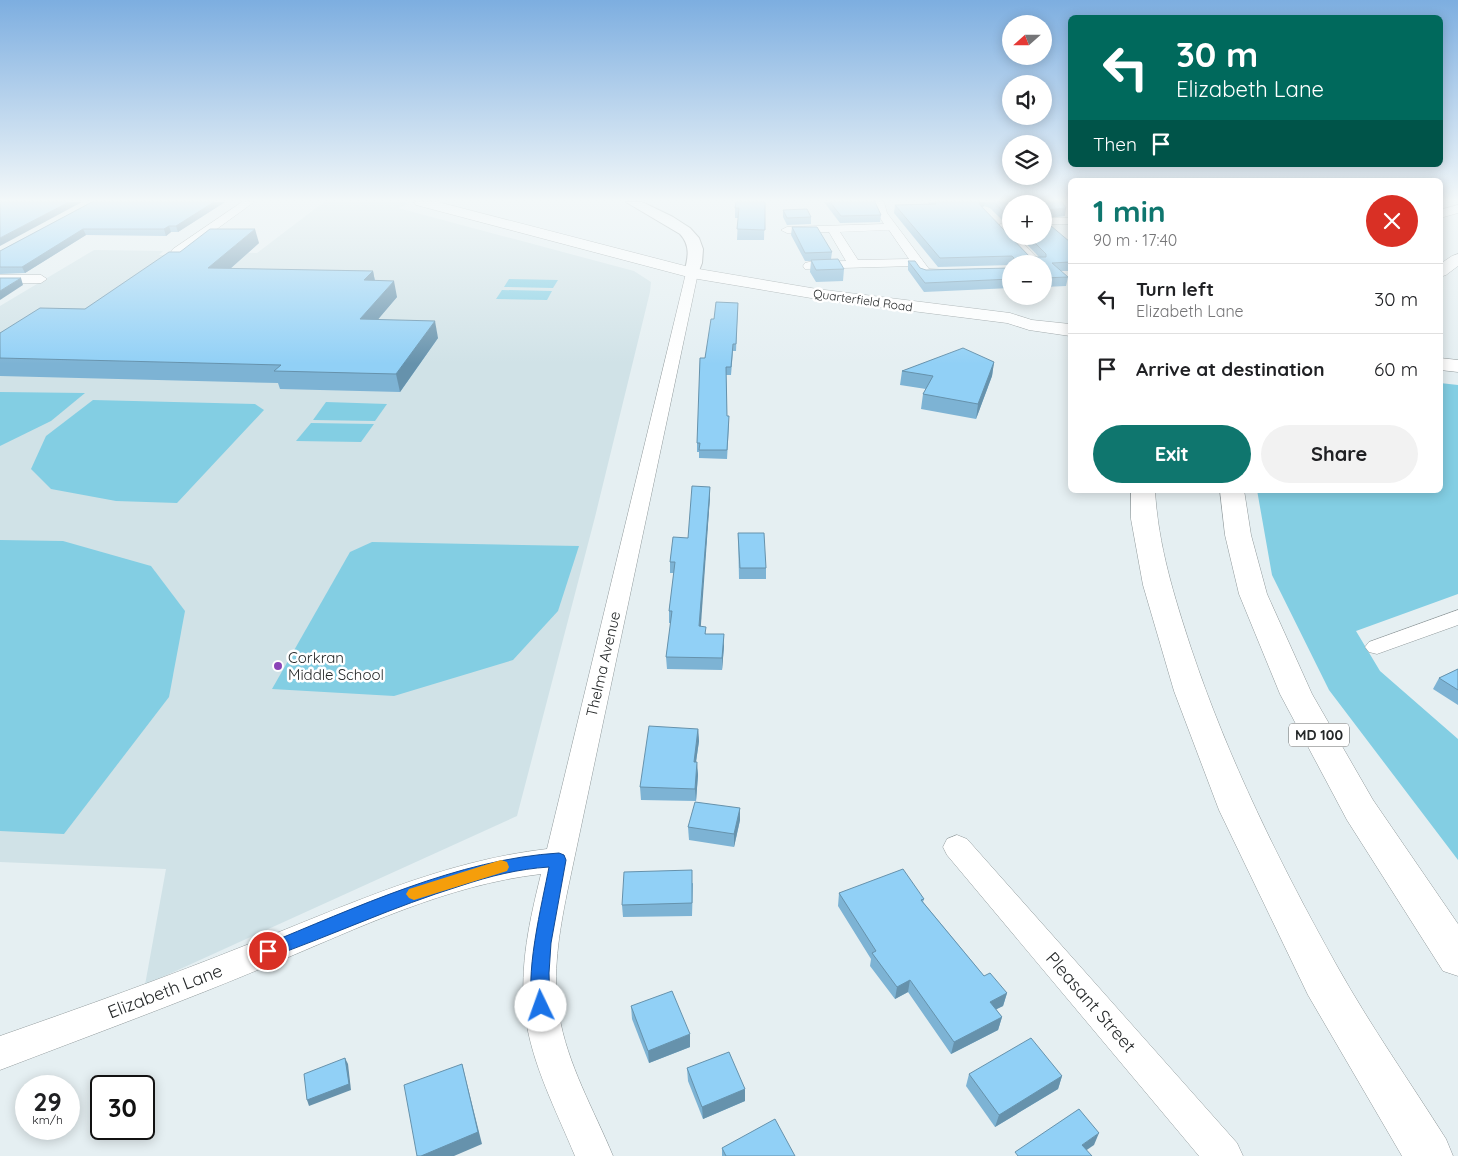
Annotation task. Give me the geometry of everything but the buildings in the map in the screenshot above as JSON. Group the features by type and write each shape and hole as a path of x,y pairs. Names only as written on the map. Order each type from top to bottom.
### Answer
{"main road":[{"name":"Quarterfield Road","path":"620,256 692,273 817,294 1010,318 1029,325 1068,330"},
{"path":"1443,270 1458,259"},
{"name":"Quarterfield Road","path":"1010,318 1029,315 1068,319"},
{"path":"1443,364 1458,366"},
{"path":"1443,374 1458,376"},
{"path":"1143,493 1144,519 1157,585 1190,691 1237,810 1323,981 1429,1156"},
{"name":"MD 100","path":"1232,493 1238,535 1254,594 1296,694 1360,810 1458,958"},
{"path":"1360,810 1458,937"}],"street":[{"name":"Thelma Avenue","path":"594,1156 561,1075 550,1041 540,996 543,943 559,860 695,256"},
{"path":"849,256 854,264"},
{"path":"913,256 925,273 954,272"},
{"path":"809,266 917,262"},
{"path":"0,279 42,279"},
{"path":"1377,647 1458,617"},
{"name":"Pleasant Street","path":"957,847 1224,1156"},
{"name":"Elizabeth Lane","path":"0,1053 195,981 379,906 428,889 504,866 559,860"}],"shaded area":[{"name":"Corkran Middle School","path":"84,256 578,256 634,271 651,282 595,517 517,816 145,985 166,869 0,862 0,306"},
{"path":"509,279 558,280 553,288 504,287"},
{"path":"502,290 552,291 547,300 496,299"},
{"path":"1443,383 1458,385 1458,594 1356,631 1380,671 1458,739 1458,860 1329,690 1272,575 1258,493 1443,493"},
{"path":"0,392 85,393 51,421 0,446"},
{"path":"93,400 255,404 264,410 177,503 116,501 51,489 31,469 46,436"},
{"path":"326,402 387,404 375,421 313,420"},
{"path":"311,423 374,424 361,442 296,441"},
{"path":"0,540 63,541 151,566 185,611 169,697 64,834 0,831"},
{"path":"372,542 579,546 558,611 513,660 394,696 272,689 350,552"}],"slow traffic":[{"path":"414,894 501,867"}],"place":[{"name":"Corkran Middle School","path":"278,666"}],"route":[{"path":"268,951 379,906 428,889 504,866 559,860 547,913 543,943 540,973 541,1006"}]}
